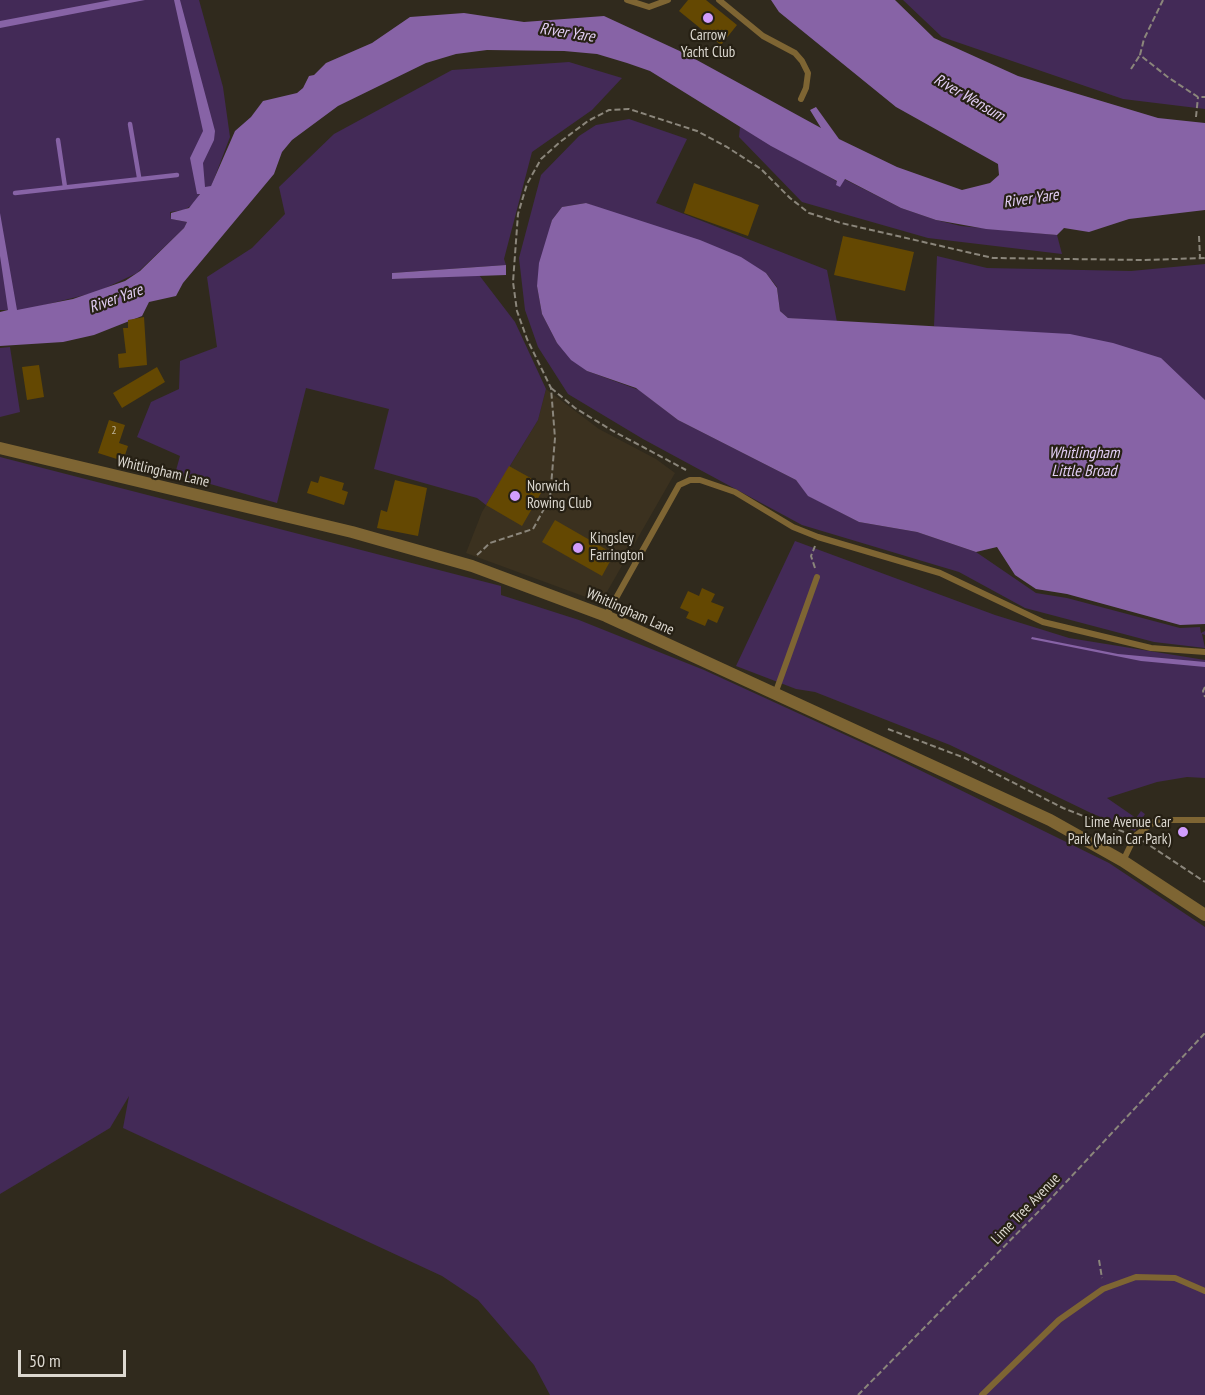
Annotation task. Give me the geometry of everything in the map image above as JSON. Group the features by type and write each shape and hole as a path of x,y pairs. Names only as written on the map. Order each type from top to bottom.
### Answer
{"street":[{"name":"Whitlingham Lane","path":"0,448 352,532 472,566 606,616 1050,820 1123,861 1205,915"}],"lane":[{"path":"627,0 649,8 668,0"},
{"path":"719,0 763,36 795,53 802,61 808,73 806,88 801,99"},
{"path":"606,616 679,485 690,480 700,480 735,492 793,527 818,537 940,573 1043,622 1151,648 1205,652"},
{"path":"775,694 818,577"},
{"path":"1123,861 1135,837 1157,820 1205,820"},
{"path":"982,1395 1059,1320 1103,1290 1136,1277 1175,1278 1205,1291"}],"path":[{"path":"1131,69 1140,55 1144,39 1162,0"},
{"path":"1140,55 1198,97 1205,97"},
{"path":"1196,117 1198,97"},
{"path":"472,566 479,552 490,543 533,529 550,498 555,438 551,388 527,339 517,311 513,282 519,214 527,184 541,159 588,121 609,110 629,109 697,131 761,169 809,213 842,223 993,258 1144,260 1205,258"},
{"path":"1199,236 1200,258"},
{"path":"551,388 594,420 674,461 700,480"},
{"path":"818,537 811,556 818,577"},
{"path":"1205,687 1203,691 1205,697"},
{"path":"884,728 965,758 1063,808 1135,837 1205,882"},
{"name":"Lime Tree Avenue","path":"858,1395 1042,1208 1205,1033"},
{"path":"1100,1260 1103,1290"}],"shaded area":[{"path":"0,0 199,0 223,87 230,137 211,187 203,188 194,204 184,210 170,212 171,219 187,222 184,228 137,273 97,292 24,310 0,310"},
{"path":"903,0 1205,0 1205,109 1123,99 942,37"},
{"path":"569,62 622,78 592,110 532,152 504,259 506,265 392,273 393,279 479,275 515,322 546,389 538,420 486,505 477,498 374,469 389,409 306,388 277,503 175,474 180,456 137,437 151,402 179,389 180,361 217,347 207,277 252,248 285,214 279,187 334,134 452,70"},
{"path":"629,119 687,139 656,203 827,270 837,322 788,318 780,311 777,287 766,273 586,203 562,207 552,220 537,286 542,314 557,343 587,371 639,390 678,420 796,480 809,496 859,522 917,532 976,552 1036,593 1067,598 1180,628 1200,627 1201,633 1205,631 1205,635 1202,634 1205,648 1154,642 1025,608 959,572 802,525 643,439 568,394 538,347 525,310 519,258 541,175 579,136 596,125"},
{"path":"740,127 838,182 836,184 839,186 844,179 901,208 961,226 1057,235 1062,254 928,238 802,202 739,137"},
{"path":"937,256 987,268 1131,271 1205,264 1205,400 934,326"},
{"path":"10,347 20,412 0,417 0,348"},
{"path":"546,389 599,429 656,459 675,473 604,597 594,600 466,553 482,512 538,420"},
{"path":"0,457 501,586 501,595 579,620 704,670 887,754 1109,863 1205,927 1205,1395 550,1395 534,1365 478,1300 442,1276 123,1128 129,1096 110,1128 0,1194"},
{"path":"795,541 995,615 1069,638 1205,660 1205,778 1187,777 1157,782 1107,798 1136,818 1141,811 1145,814 1135,831 1091,813 950,745 815,692 796,689 736,666"}],"water":[{"path":"111,0 145,0 0,28 0,21"},
{"path":"174,0 180,0 215,131 214,140 203,163 205,187 211,186 235,131 251,117 263,101 297,93 303,88 309,76 314,75 326,63 372,43 410,17 464,13 524,22 604,16 684,53 821,128 810,110 816,107 839,139 897,167 962,190 990,183 999,175 998,164 896,107 779,12 771,0 895,0 934,38 1018,76 1158,118 1205,123 1205,210 1129,219 1089,232 1064,228 1057,235 986,229 936,220 901,208 845,179 840,187 836,185 837,181 771,146 650,71 597,54 487,50 456,54 426,63 338,106 292,140 282,152 274,174 183,283 176,296 149,302 142,316 94,335 63,342 0,346 0,312 8,310 0,256 0,213 17,310 73,299 125,281 140,271 184,228 187,222 171,219 171,213 189,208 200,194 197,194 190,158 203,131"},
{"name":"Whitlingham Little Broad","path":"586,203 700,240 741,257 766,273 777,288 780,311 788,318 1070,334 1113,343 1161,358 1205,400 1205,624 1180,625 1067,594 1036,589 1015,575 997,547 976,552 917,532 859,522 808,496 796,480 678,420 636,388 587,371 571,360 557,343 542,314 537,286 539,263 552,220 562,207"},
{"path":"506,265 506,275 392,279 392,273"},
{"path":"1032,637 1118,654 1205,662 1205,667 1141,661 1031,639"}],"building":[{"name":"Carrow Yacht Club","path":"688,0 706,0 737,25 721,45 679,11"},
{"path":"694,183 759,205 748,236 684,213"},
{"path":"843,236 914,252 905,291 834,275"},
{"path":"144,317 147,365 119,368 118,354 126,353 123,328 128,328 128,320"},
{"path":"39,365 44,397 27,400 22,367"},
{"path":"157,367 165,382 122,408 113,393"},
{"path":"109,420 125,425 119,443 128,446 123,461 98,453"},
{"name":"Norwich Rowing Club","path":"509,466 545,486 522,526 486,505"},
{"path":"320,476 344,483 342,490 348,492 344,505 307,493 311,481 318,483"},
{"path":"395,480 427,488 418,536 377,528 381,510 387,512"},
{"name":"Kingsley Farrington","path":"555,520 614,554 602,576 542,542"},
{"path":"702,588 715,594 711,602 724,607 717,623 708,619 705,626 686,618 689,612 680,608 688,591 699,596"}],"waterway":[{"path":"130,124 139,177"},
{"path":"58,140 65,187"},
{"path":"15,193 177,175"}],"place":[{"name":"Carrow Yacht Club","path":"708,18"},
{"name":"Norwich Rowing Club","path":"515,496"},
{"name":"Kingsley Farrington","path":"578,548"},
{"name":"Lime Avenue Car Park (Main Car Park)","path":"1183,832"}],"water label":[{"name":"River Yare","path":"567,33"},
{"name":"River Wensum","path":"969,98"},
{"name":"River Yare","path":"1031,199"},
{"name":"River Yare","path":"116,299"}]}
